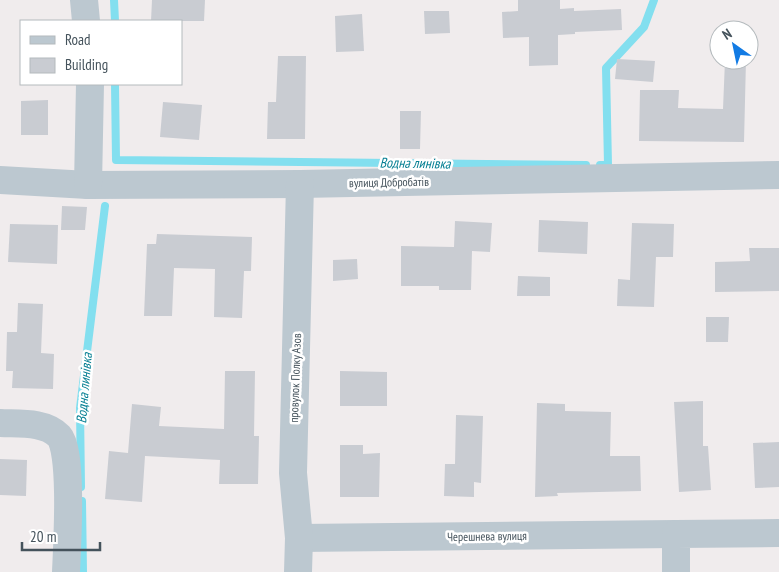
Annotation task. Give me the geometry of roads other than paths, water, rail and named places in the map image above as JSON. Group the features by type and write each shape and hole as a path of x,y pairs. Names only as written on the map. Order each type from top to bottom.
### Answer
{"street":[{"path":"84,0 86,20"},
{"path":"88,185 90,85"},
{"name":"вулиця Добробатів","path":"0,180 88,185 300,184 779,175"},
{"name":"провулок Полку Азов","path":"298,572 299,538 292,473 300,184"},
{"path":"0,423 45,428 54,431 63,442 66,452 68,480 66,572"},
{"name":"Черешнева вулиця","path":"299,538 779,533"},
{"path":"676,534 676,572"}],"waterway":[{"name":"Водна линівка","path":"114,0 115,20"},
{"name":"Водна линівка","path":"600,165 608,165 606,68 644,27 654,0"},
{"name":"Водна линівка","path":"115,85 116,160 586,165"},
{"name":"Водна линівка","path":"81,487 80,408 105,206"},
{"name":"Водна линівка","path":"82,501 83,572"}]}
